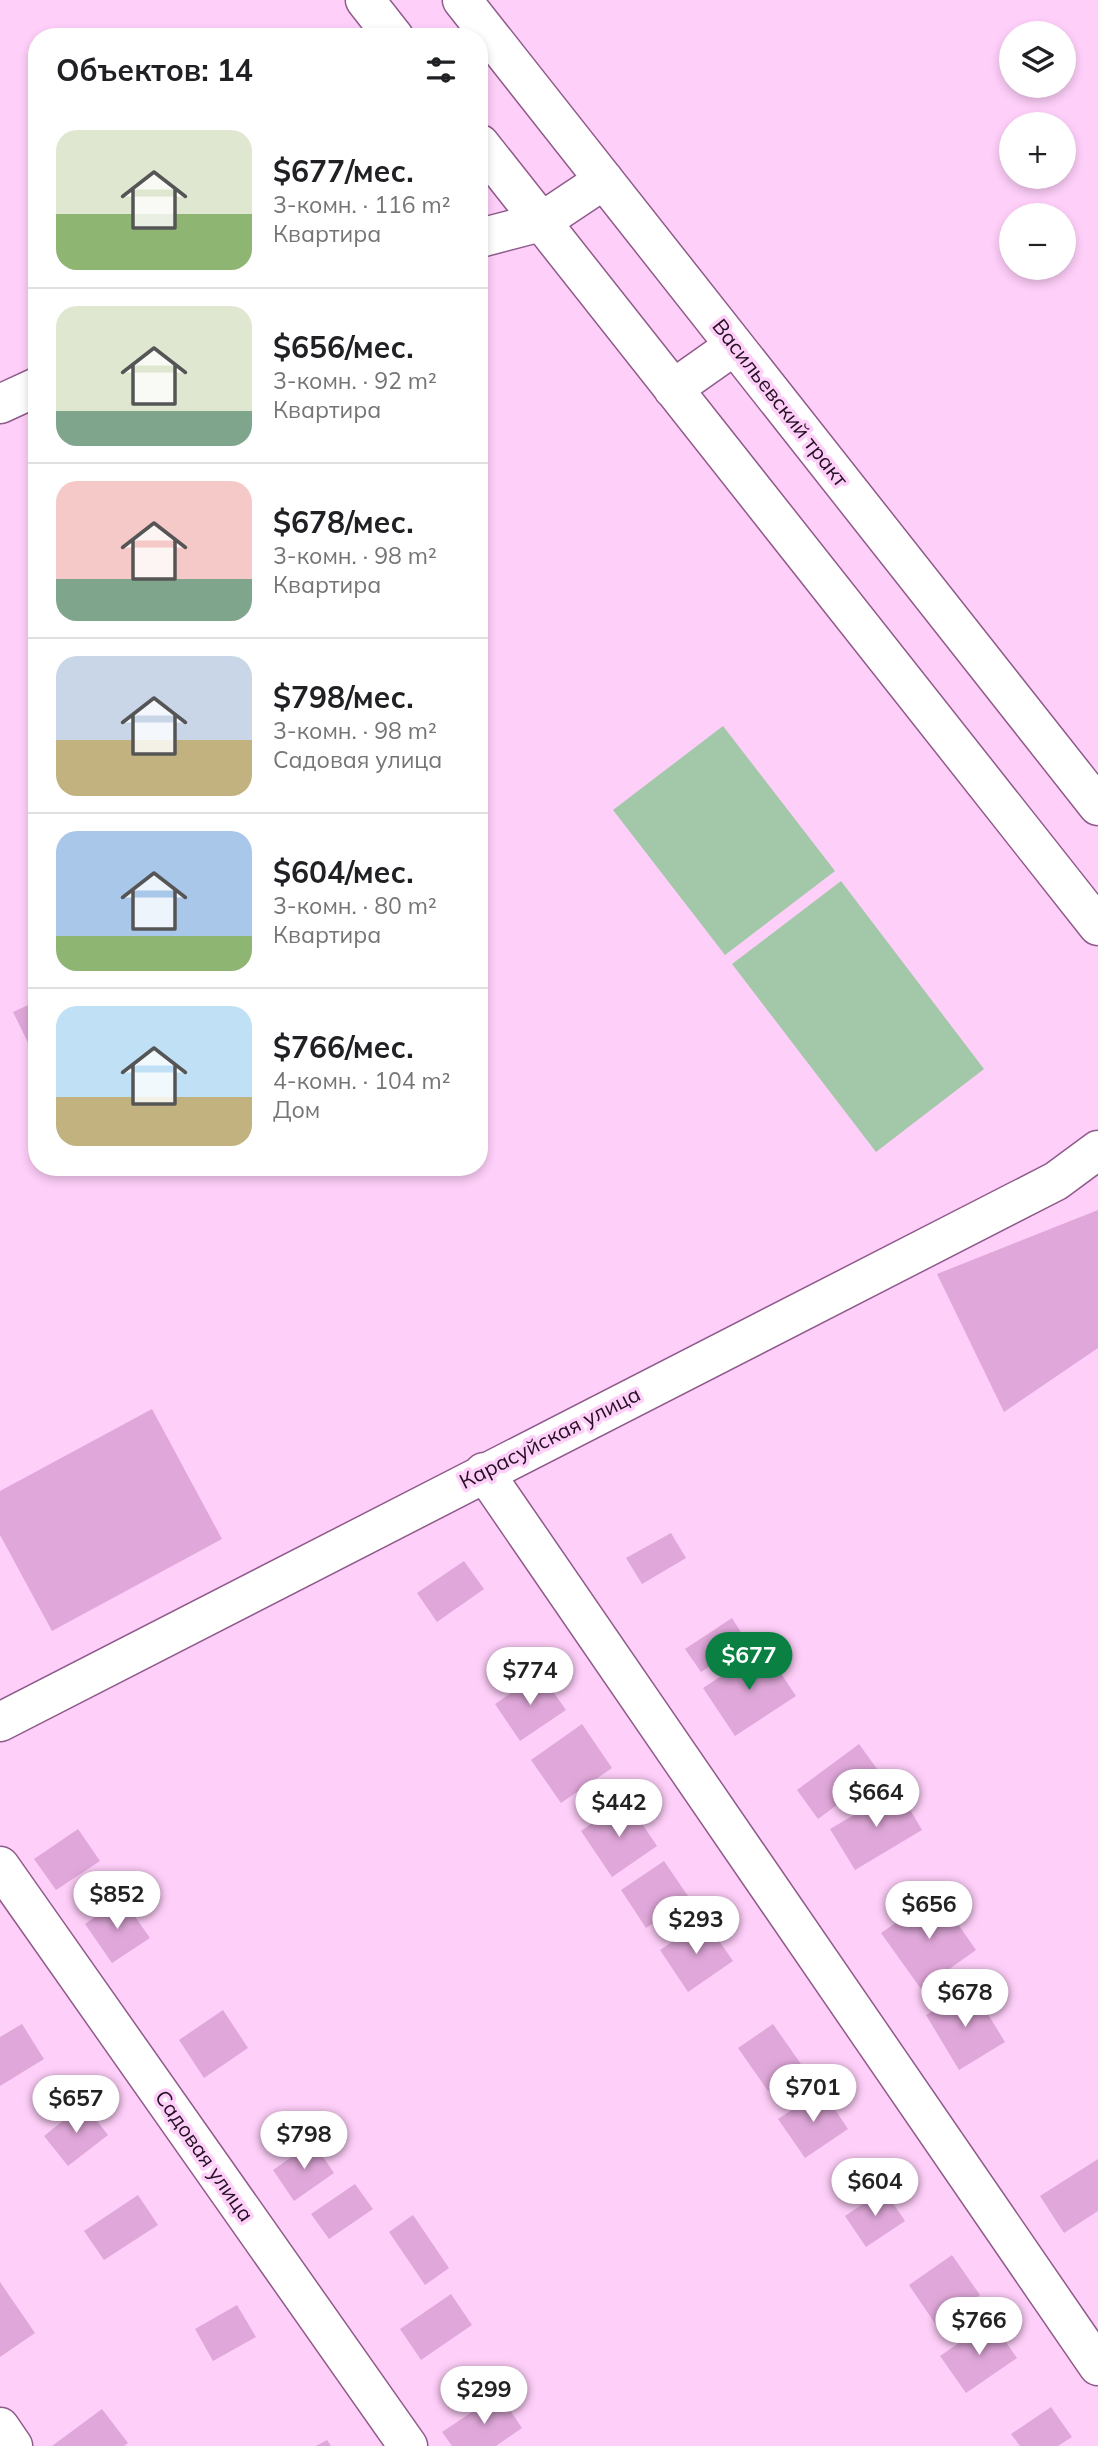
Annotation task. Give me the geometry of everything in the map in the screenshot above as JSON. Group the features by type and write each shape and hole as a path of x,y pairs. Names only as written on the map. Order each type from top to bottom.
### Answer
{"street":[{"path":"365,0 387,28"},
{"name":"Васильевский тракт","path":"461,0 483,28"},
{"name":"Васильевский тракт","path":"488,34 1098,806"},
{"path":"488,154 1098,926"},
{"path":"488,236 541,222 604,180"},
{"path":"673,389 734,346"},
{"path":"0,404 28,391"},
{"name":"Карасуйская улица","path":"0,1722 1056,1181 1098,1150"},
{"path":"484,1472 1098,2366"},
{"name":"Садовая улица","path":"0,1866 408,2446"},
{"path":"0,2427 13,2446"}],"green space":[{"path":"723,726 835,871 725,955 613,810"},
{"path":"841,881 984,1069 876,1152 732,964"}],"building":[{"path":"28,1005 28,1043 13,1012"},
{"path":"1098,1210 1098,1348 1004,1412 937,1274"},
{"path":"152,1409 222,1539 52,1631 0,1535 0,1491"},
{"path":"671,1533 686,1558 642,1584 626,1558"},
{"path":"464,1561 484,1589 437,1622 417,1593"},
{"path":"732,1618 747,1642 701,1672 685,1649"},
{"path":"764,1648 796,1696 735,1736 703,1688"},
{"path":"540,1673 566,1710 520,1741 495,1704"},
{"path":"582,1724 612,1768 561,1803 531,1760"},
{"path":"859,1744 880,1773 818,1819 797,1790"},
{"path":"898,1789 922,1830 855,1870 830,1829"},
{"path":"626,1800 657,1846 612,1877 581,1831"},
{"path":"78,1829 100,1861 56,1890 34,1859"},
{"path":"664,1861 690,1899 646,1928 621,1890"},
{"path":"937,1894 976,1950 921,1989 881,1933"},
{"path":"122,1898 150,1938 112,1963 85,1924"},
{"path":"705,1920 733,1961 688,1992 660,1950"},
{"path":"972,1988 1005,2042 959,2070 926,2015"},
{"path":"223,2010 248,2048 204,2078 179,2040"},
{"path":"22,2024 44,2059 0,2086 0,2037"},
{"path":"773,2024 803,2067 768,2091 738,2048"},
{"path":"822,2090 848,2129 805,2158 778,2119"},
{"path":"84,2104 108,2135 68,2166 44,2136"},
{"path":"313,2142 334,2173 294,2201 273,2170"},
{"path":"1098,2159 1098,2211 1064,2233 1040,2196"},
{"path":"355,2184 373,2209 329,2239 311,2214"},
{"path":"884,2190 905,2221 866,2247 845,2216"},
{"path":"138,2195 158,2225 104,2260 84,2231"},
{"path":"413,2215 449,2268 425,2285 389,2232"},
{"path":"952,2255 980,2295 936,2325 909,2285"},
{"path":"0,2282 35,2333 0,2357"},
{"path":"451,2294 472,2325 421,2360 400,2329"},
{"path":"237,2305 256,2337 213,2361 195,2329"},
{"path":"991,2321 1017,2358 966,2393 940,2356"},
{"path":"499,2394 522,2428 496,2446 452,2446 442,2432"},
{"path":"1051,2407 1072,2437 1058,2446 1020,2446 1011,2434"},
{"path":"102,2409 128,2443 124,2446 52,2446"},
{"path":"327,2440 331,2446 316,2446"}]}
